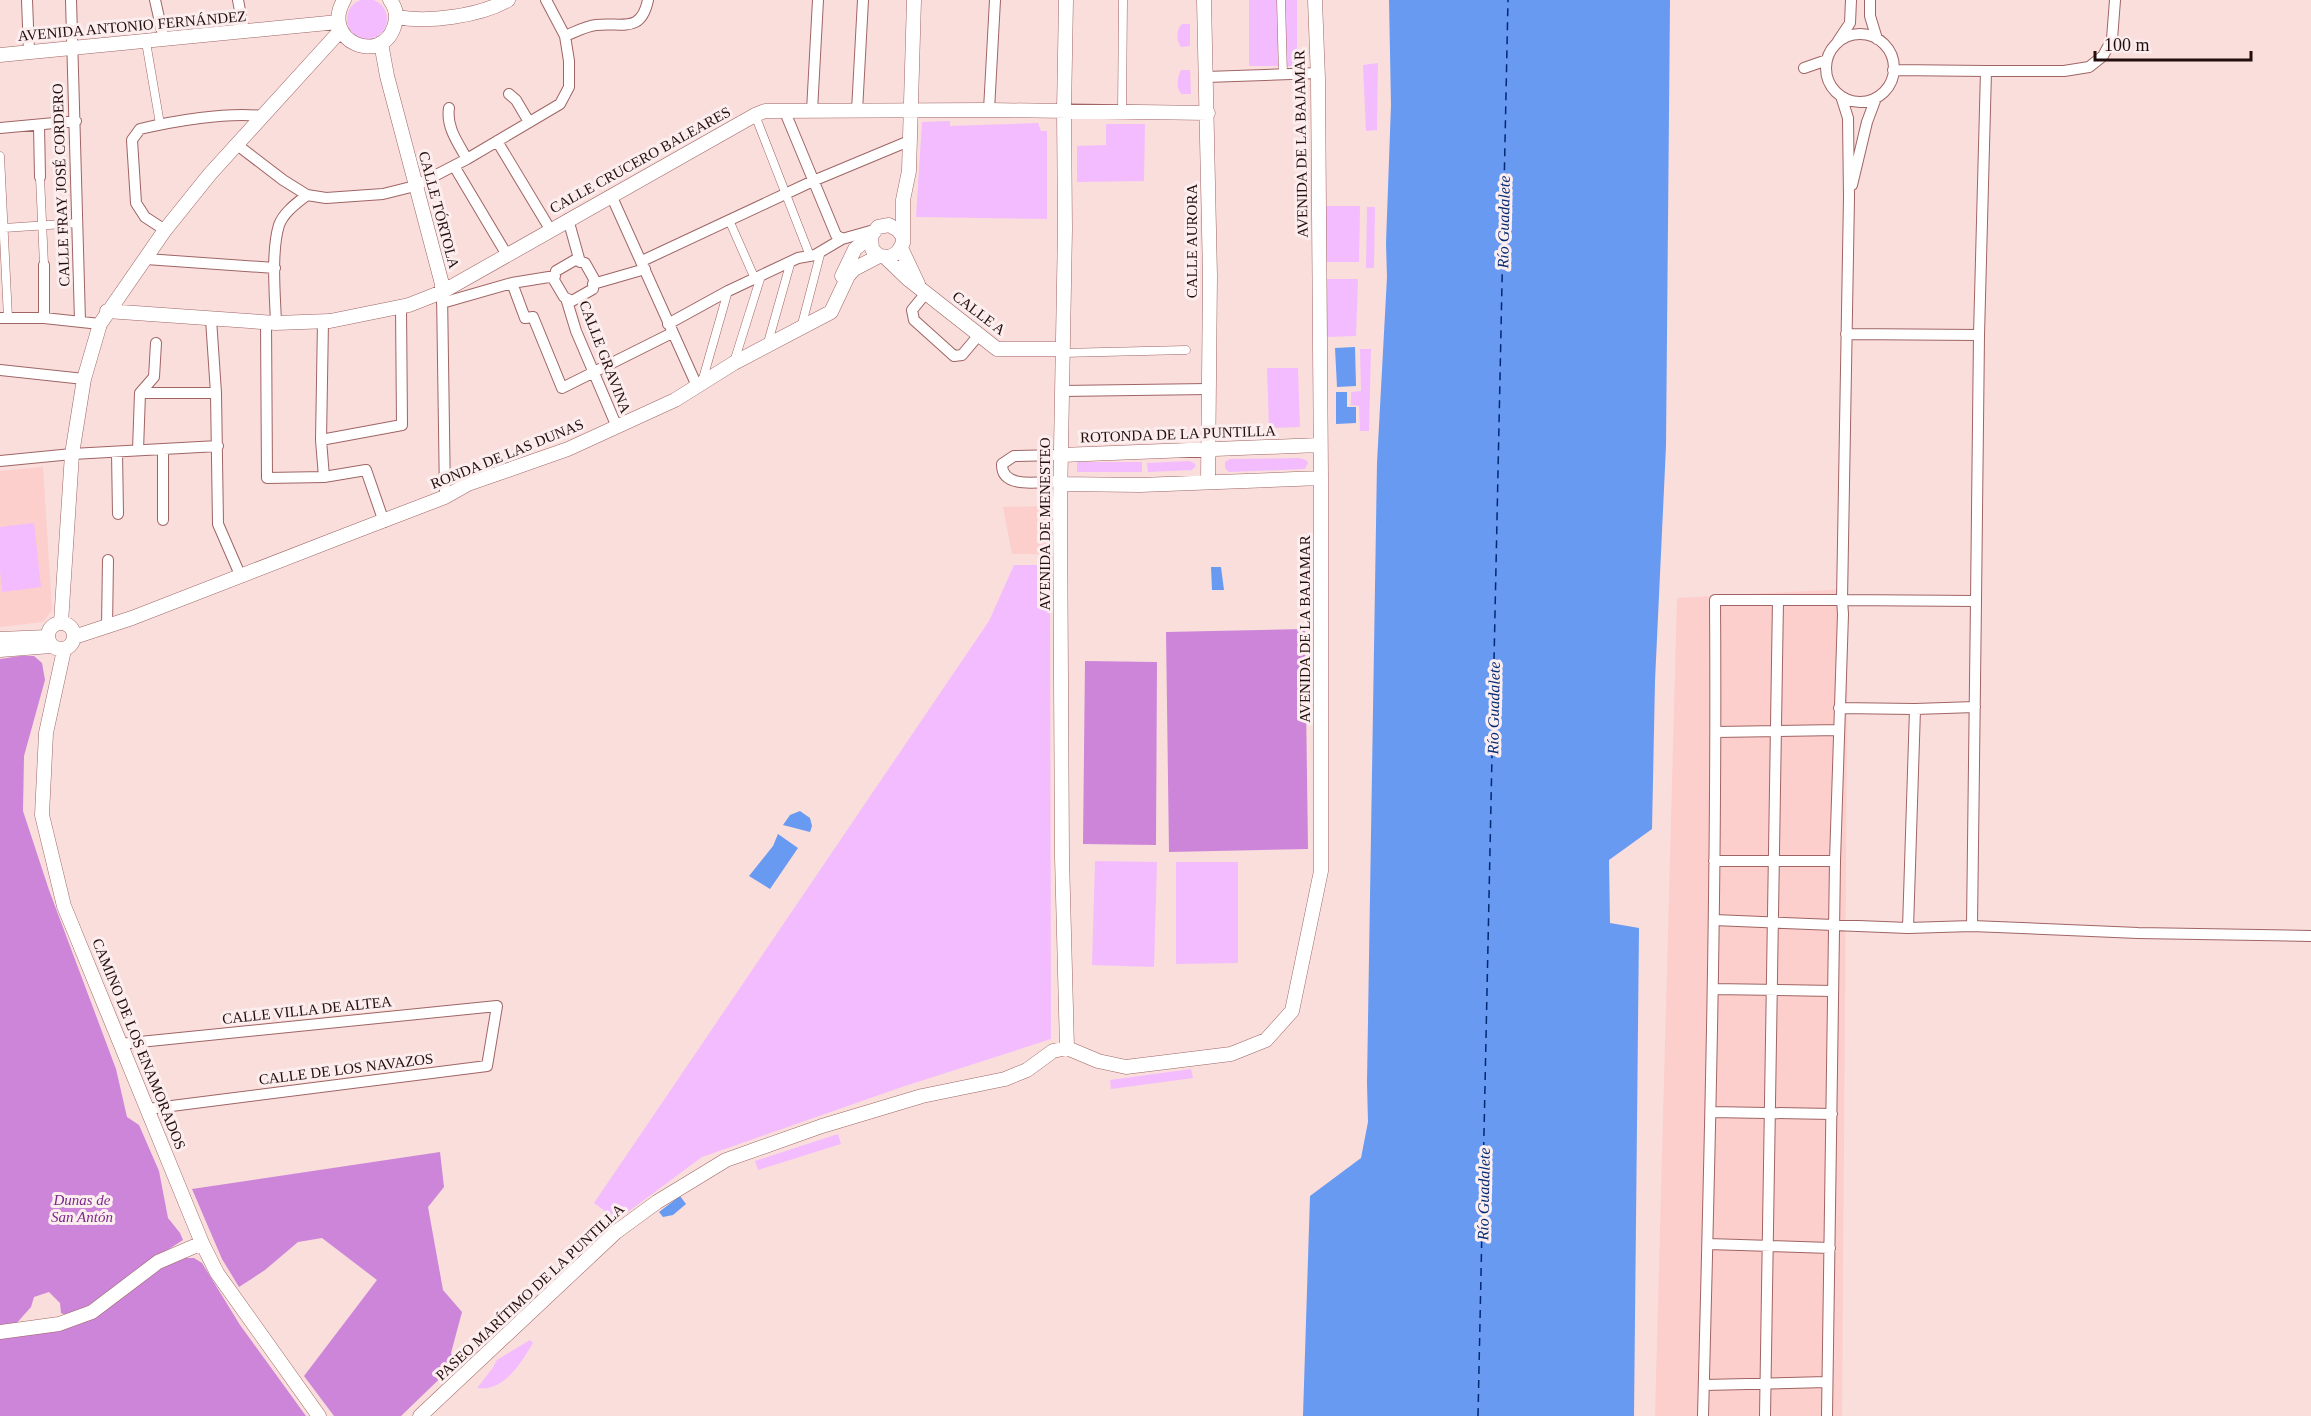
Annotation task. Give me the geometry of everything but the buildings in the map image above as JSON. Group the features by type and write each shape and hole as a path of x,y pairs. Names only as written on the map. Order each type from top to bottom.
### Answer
{"street":[{"path":"27,0 29,52"},
{"name":"CALLE FRAY JOSÉ CORDERO","path":"71,0 80,321"},
{"path":"154,0 164,40"},
{"path":"238,0 244,32"},
{"path":"344,0 340,6 339,26 345,36 358,45 366,47 381,43 392,32 396,17 390,0"},
{"path":"396,17 411,20 457,16 508,0"},
{"path":"236,144 283,180 308,195 326,198 383,194 414,186 467,159 560,104 569,87 569,62 565,36 546,0"},
{"path":"565,36 596,25 633,24 645,13 648,0"},
{"path":"812,111 818,0"},
{"path":"857,111 863,0"},
{"path":"831,312 848,276 854,269 882,256 894,255 901,241 903,200 909,171 914,0"},
{"path":"990,110 995,0"},
{"name":"AVENIDA DE MENESTEO","path":"1066,0 1061,482 1062,857 1067,1048"},
{"path":"1122,112 1123,0"},
{"name":"CALLE AURORA","path":"1204,0 1208,113 1208,482"},
{"path":"1281,0 1284,75"},
{"name":"AVENIDA DE LA BAJAMAR","path":"1067,1048 1098,1061 1126,1067 1231,1054 1266,1040 1292,1011 1321,871 1321,478 1318,73 1315,0"},
{"path":"1837,43 1850,36 1864,34 1877,39 1888,49 1893,62 1893,76 1887,89 1876,98 1862,102 1848,101 1836,93 1828,82 1825,68 1827,60 1829,54 1850,23 1851,0"},
{"path":"1870,0 1870,16 1877,39"},
{"path":"1893,70 2064,71 2089,67 2103,56 2112,39 2115,0"},
{"path":"61,623 72,454 84,379 100,324 165,230 339,26"},
{"name":"AVENIDA ANTONIO FERNÁNDEZ","path":"0,55 244,32 339,26"},
{"path":"146,42 160,124"},
{"name":"CALLE TÓRTOLA","path":"381,43 414,186 442,284 446,497"},
{"path":"1827,60 1804,68 1827,76"},
{"path":"1972,926 1979,335 1986,71"},
{"path":"1206,77 1318,73"},
{"path":"509,94 516,100 529,122"},
{"path":"1827,1416 1835,861 1849,197 1848,118 1841,96"},
{"path":"1849,197 1867,122 1876,98"},
{"path":"449,108 447,117 453,136 467,159"},
{"name":"CALLE CRUCERO BALEARES","path":"107,311 271,322 323,321 442,297 550,229 765,111 990,110 1208,113"},
{"path":"785,112 836,236 842,239"},
{"path":"165,230 145,217 136,203 132,140 140,129 160,124 245,114 261,116"},
{"path":"754,115 816,254 801,328"},
{"path":"0,128 76,121"},
{"path":"39,125 44,318"},
{"path":"497,141 550,229"},
{"path":"593,285 643,265 729,220 813,181 909,141"},
{"path":"0,156 4,228 4,318 44,318 100,324"},
{"path":"454,166 507,255"},
{"path":"308,195 291,208 280,224 274,268 271,322 267,478 324,477 366,470 384,522"},
{"path":"611,195 670,328 699,384"},
{"path":"889,225 903,200"},
{"path":"568,219 580,262"},
{"path":"729,220 758,277 734,363"},
{"path":"4,228 78,223"},
{"path":"831,312 840,280 855,249 883,225 889,225 898,230 901,241"},
{"path":"512,284 525,318 534,317 562,388 594,373 728,291 791,261 816,254 842,239 872,233"},
{"path":"872,233 872,249 882,256"},
{"name":"CALLE A","path":"901,241 922,290"},
{"name":"CALLE A","path":"882,256 978,336 997,349 1062,351"},
{"path":"146,258 274,268"},
{"path":"575,260 580,262 585,263 594,279 593,289 572,301 566,298 554,280 556,271 575,260"},
{"path":"767,346 791,261"},
{"path":"442,297 555,276"},
{"path":"922,290 912,310 914,320 954,356 962,355 978,336"},
{"path":"699,384 728,291"},
{"name":"CALLE GRAVINA","path":"566,298 576,330 616,427"},
{"path":"321,440 402,425 401,307"},
{"name":"RONDA DE LAS DUNAS","path":"75,637 241,577 446,497 468,484 568,449 675,399 734,363 831,312"},
{"path":"211,319 218,446 218,524 241,577"},
{"path":"323,321 321,440 324,477"},
{"path":"1846,334 1979,335"},
{"path":"138,450 140,393 154,377 156,344"},
{"path":"1062,351 1186,350"},
{"path":"0,370 84,379"},
{"path":"1062,391 1208,389"},
{"path":"140,393 216,393"},
{"name":"ROTONDA DE LA PUNTILLA","path":"1061,482 1020,482 1006,476 1002,471 1002,464 1014,456 1320,445"},
{"path":"0,462 72,454 218,446"},
{"path":"163,448 164,520"},
{"path":"117,452 118,514"},
{"path":"1061,482 1140,485 1321,478"},
{"path":"107,627 108,560"},
{"path":"1703,1416 1713,989 1715,600 1976,601"},
{"path":"1765,1416 1778,600"},
{"path":"0,639 72,645 75,637 72,629 61,623"},
{"path":"54,644 50,629 61,623"},
{"path":"0,650 54,644"},
{"name":"CAMINO DE LOS ENAMORADOS","path":"54,644 42,815 64,906 202,1244 217,1273 319,1416"},
{"path":"1839,708 1974,707"},
{"path":"1908,928 1915,709"},
{"path":"1716,732 1838,730"},
{"path":"1714,861 1835,861"},
{"path":"1714,920 1908,928 1972,926 2138,933 2311,936"},
{"path":"1713,989 1833,991"},
{"name":"CALLE VILLA DE ALTEA","path":"120,1044 497,1006"},
{"name":"CALLE DE LOS NAVAZOS","path":"148,1109 487,1066 497,1006"},
{"name":"PASEO MARÍTIMO DE LA PUNTILLA","path":"420,1416 616,1232 657,1202 708,1170 726,1160 822,1126 922,1095 1005,1079 1027,1070 1053,1051 1067,1048"},
{"path":"1711,1112 1832,1114"},
{"path":"0,1332 59,1324 92,1312 158,1262 202,1244"},
{"path":"1708,1244 1830,1248"},
{"path":"1704,1385 1827,1382"}],"shaded area":[{"path":"367,-1 375,0 381,5 386,11 386,27 381,33 375,38 367,39 359,38 353,33 348,27 347,19 348,11 353,5 359,0"},
{"path":"1249,0 1297,0 1297,66 1249,66"},
{"path":"1182,24 1190,24 1190,46 1181,47 1178,41 1177,35"},
{"path":"1378,63 1377,130 1366,131 1363,65"},
{"path":"1181,70 1190,70 1191,94 1181,94 1179,91 1178,82"},
{"path":"950,121 950,126 1038,123 1041,131 1047,131 1047,219 916,217 922,122"},
{"path":"1106,124 1145,124 1144,181 1077,182 1077,146 1106,145"},
{"path":"1324,206 1360,206 1359,262 1326,262"},
{"path":"1367,207 1375,207 1374,268 1366,268"},
{"path":"1326,279 1358,279 1356,336 1327,337"},
{"path":"1360,349 1371,349 1369,431 1360,431 1359,406 1351,405 1351,392 1361,391"},
{"path":"1267,368 1298,368 1300,427 1269,428"},
{"path":"1299,458 1308,463 1305,469 1229,472 1225,468 1225,462 1230,459"},
{"path":"1189,461 1196,466 1192,470 1148,472 1147,463"},
{"path":"1077,462 1142,462 1142,472 1077,472"},
{"path":"43,467 52,610 43,622 0,627 0,471"},
{"path":"1051,506 1051,554 1012,554 1003,507"},
{"path":"34,523 41,587 2,592 0,527"},
{"path":"1014,565 1050,565 1051,1039 902,1087 702,1157 617,1220 594,1203 989,621"},
{"path":"1848,589 1842,1416 1655,1416 1677,598"},
{"path":"1095,861 1157,862 1154,967 1092,965"},
{"path":"1176,862 1238,862 1238,963 1176,964"},
{"path":"1191,1069 1193,1078 1111,1089 1110,1080"},
{"path":"838,1134 841,1144 758,1170 755,1161"},
{"path":"530,1340 533,1343 511,1374 495,1385 477,1388 497,1360"}],"green space":[{"path":"1305,629 1308,849 1169,852 1166,632"},
{"name":"Dunas de San Antón","path":"34,656 42,663 45,680 24,756 23,811 49,890 116,1069 127,1117 139,1125 159,1171 168,1218 183,1240 82,1310 68,1316 61,1313 60,1303 49,1292 34,1297 31,1307 15,1325 0,1328 0,659"},
{"path":"1085,661 1157,662 1156,845 1083,844"},
{"path":"440,1152 444,1187 428,1207 443,1290 462,1312 451,1353 456,1363 401,1416 334,1416 304,1376 377,1280 322,1238 298,1242 265,1270 239,1287 222,1259 192,1189"},
{"path":"181,1258 194,1258 202,1263 240,1325 306,1416 0,1416 0,1339 51,1331 145,1276"}],"water":[{"name":"Río Guadalete","path":"1389,0 1670,0 1666,446 1655,681 1652,829 1609,860 1610,923 1639,928 1634,1416 1303,1416 1310,1196 1361,1158 1368,1122 1377,463 1387,277 1391,105"},
{"path":"1355,347 1356,386 1337,387 1335,348"},
{"path":"1336,392 1347,392 1347,407 1356,407 1356,423 1336,424"},
{"path":"1211,567 1221,567 1224,590 1212,590"},
{"path":"800,811 810,818 812,826 810,832 783,825 790,815"},
{"path":"778,834 798,848 770,889 749,876 773,846"},
{"path":"680,1196 686,1204 673,1215 663,1217 659,1212"}],"ferry route":[{"path":"1478,1416 1508,0"}]}
